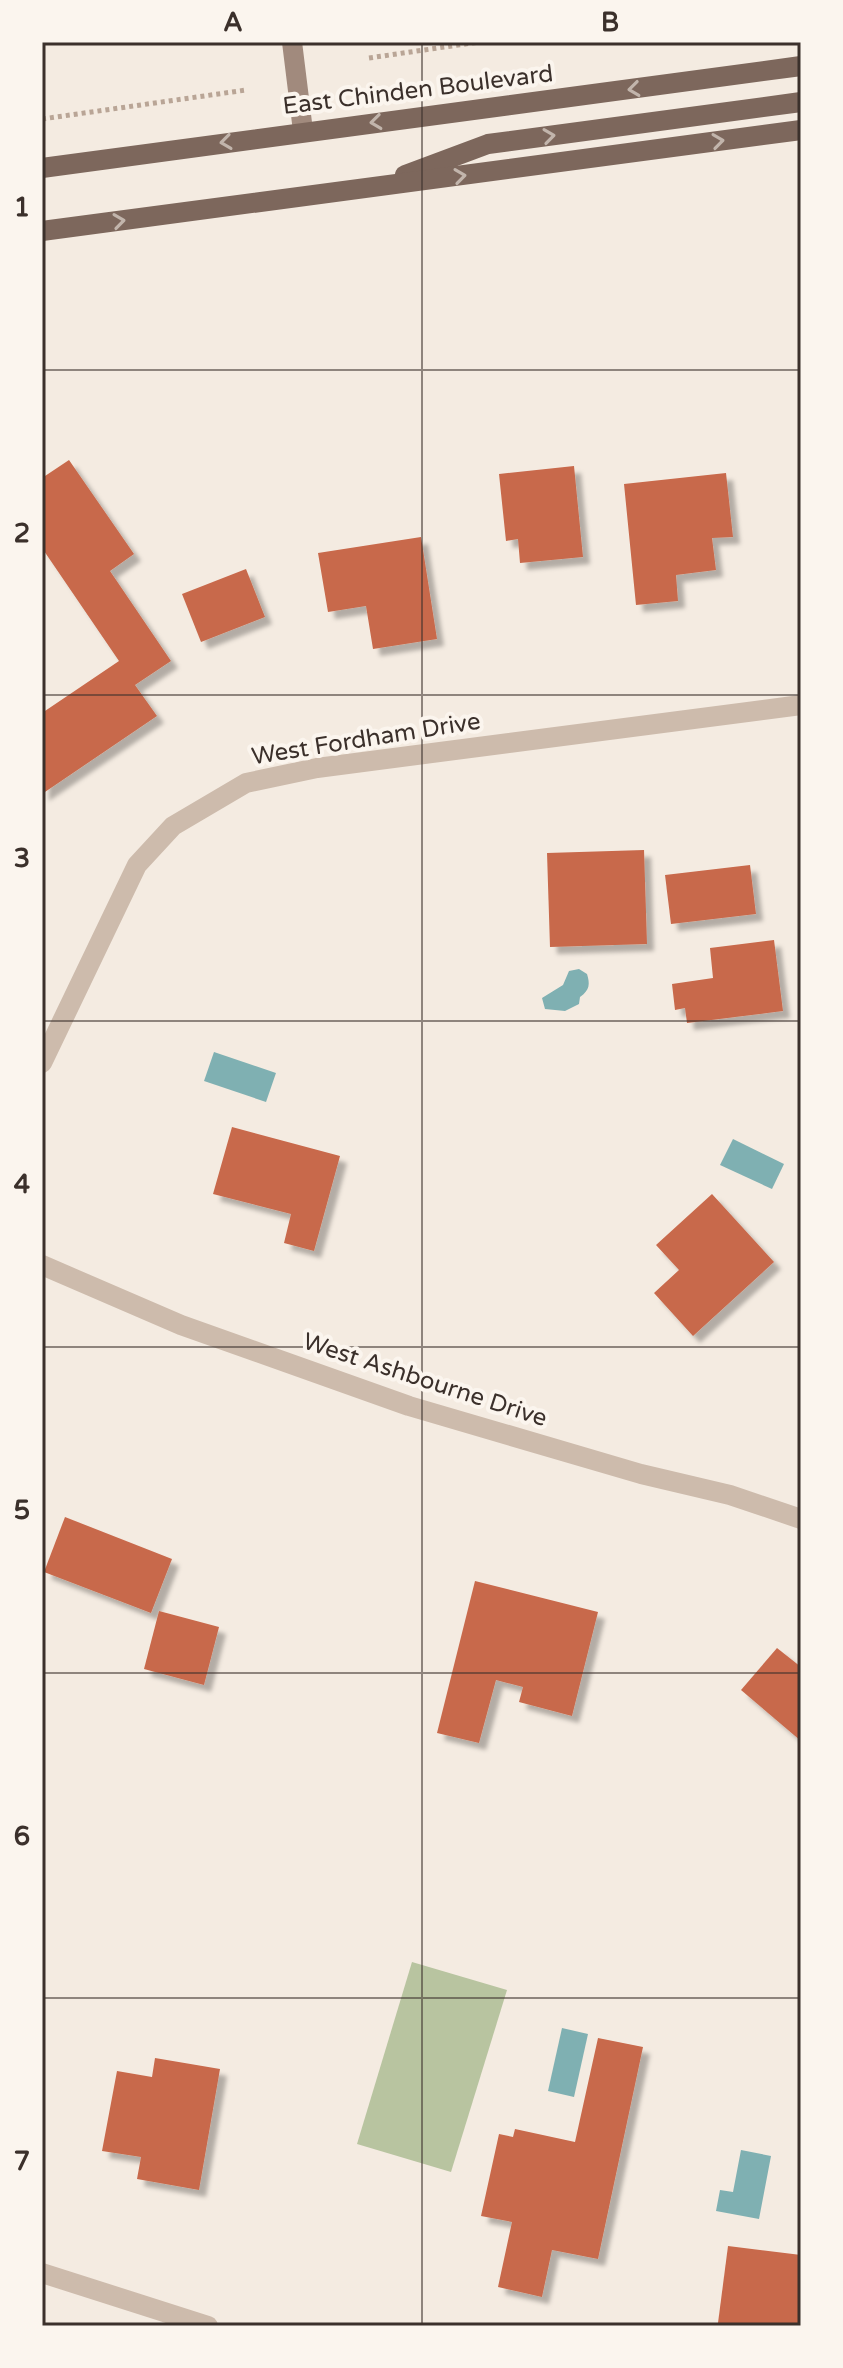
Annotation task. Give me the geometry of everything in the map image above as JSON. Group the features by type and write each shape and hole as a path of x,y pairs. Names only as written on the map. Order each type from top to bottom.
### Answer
{"main road":[{"name":"East Chinden Boulevard","path":"42,168 801,66"},
{"path":"367,188 488,144 801,102"},
{"path":"42,231 801,130"}],"street":[{"path":"292,42 303,131"},
{"name":"West Fordham Drive","path":"42,1063 137,865 173,826 246,783 317,768 801,705"},
{"name":"West Ashbourne Drive","path":"42,1265 181,1325 409,1406 641,1474 730,1495 801,1519"},
{"path":"42,2273 208,2326"}],"path":[{"path":"369,58 479,42"},
{"path":"42,119 246,90"}],"green space":[{"path":"412,1962 507,1990 451,2172 357,2144"}],"water":[{"path":"579,969 587,974 589,984 579,1004 565,1011 545,1009 542,998 563,985 569,971"},
{"path":"214,1052 276,1073 266,1102 204,1081"},
{"path":"733,1139 784,1164 772,1189 720,1165"},
{"path":"562,2028 588,2034 574,2097 548,2091"},
{"path":"741,2150 771,2156 759,2219 716,2211 720,2190 733,2192"}],"building":[{"path":"69,460 134,554 110,571 171,661 135,685 157,716 42,794 42,713 119,661 42,548 42,478"},
{"path":"574,466 583,557 520,563 518,539 506,541 499,474"},
{"path":"726,473 733,537 712,538 716,570 676,575 678,601 636,605 624,484"},
{"path":"421,537 437,639 373,649 366,606 328,612 318,553"},
{"path":"246,569 265,617 201,642 182,594"},
{"path":"644,850 647,944 550,947 547,853"},
{"path":"750,865 756,914 671,924 665,875"},
{"path":"774,940 783,1011 687,1023 685,1008 675,1010 672,984 713,978 710,948"},
{"path":"232,1127 340,1156 314,1251 284,1243 291,1214 213,1194"},
{"path":"712,1194 774,1262 693,1336 654,1293 679,1270 656,1245"},
{"path":"65,1517 172,1559 151,1613 44,1572"},
{"path":"475,1581 598,1612 572,1716 519,1702 523,1687 496,1680 479,1743 437,1733"},
{"path":"159,1611 219,1627 204,1685 144,1669"},
{"path":"777,1648 801,1667 801,1741 741,1690"},
{"path":"598,2038 643,2047 598,2259 552,2250 542,2297 498,2287 512,2222 481,2216 499,2134 513,2137 515,2129 575,2142"},
{"path":"155,2058 220,2069 199,2190 137,2179 141,2157 102,2151 117,2071 152,2077"},
{"path":"728,2246 801,2255 801,2326 718,2323"}]}
